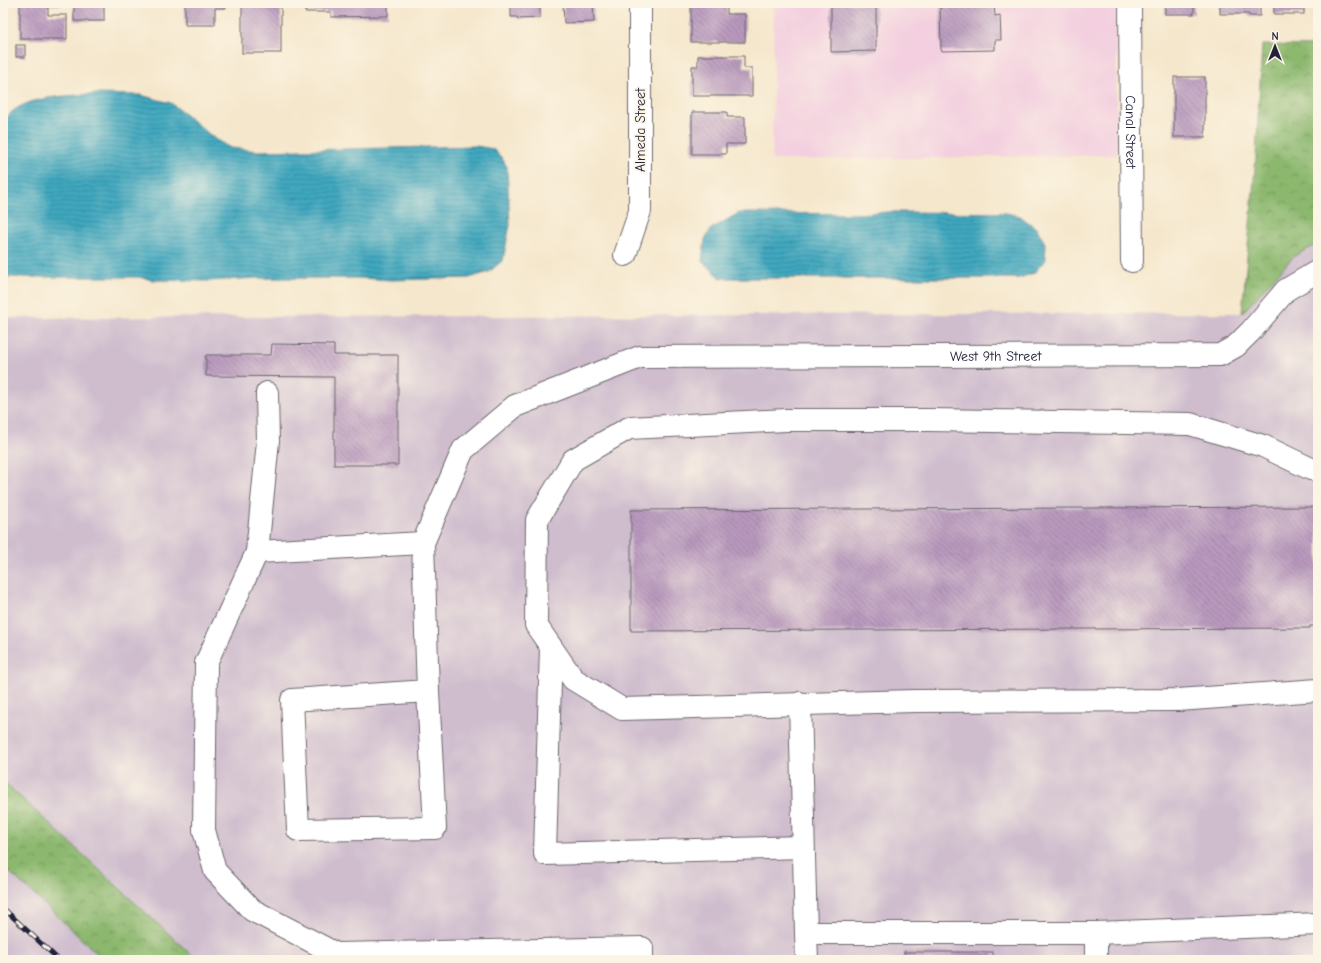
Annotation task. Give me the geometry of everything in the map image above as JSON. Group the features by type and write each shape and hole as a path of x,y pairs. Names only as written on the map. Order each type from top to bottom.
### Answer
{"street":[{"name":"Almeda Street","path":"625,255 640,211 640,3"},
{"name":"Canal Street","path":"1130,3 1132,261"},
{"name":"West 9th Street","path":"423,543 463,450 515,406 640,357 1220,355 1236,346 1286,290 1318,271"},
{"path":"267,392 268,441 257,552 206,663 204,830 215,871 252,910 340,957 642,948 642,960"},
{"path":"1318,470 1311,469 1263,446 1190,424 930,420 786,420 629,428 573,460 537,520 536,625 573,679 622,709 800,703 1178,700 1318,690"},
{"path":"257,552 423,543 428,691 435,828 298,830 292,700 428,691"},
{"path":"551,647 545,854 803,848"},
{"path":"800,703 807,960"},
{"path":"806,933 1096,933 1318,924"},
{"path":"1096,933 1096,960"}],"shaded area":[{"path":"774,3 1116,3 1117,155 772,160"},
{"path":"1318,244 1318,960 197,960 3,781 3,318 1241,313 1294,256"},
{"path":"3,866 104,960 3,960"}],"green space":[{"path":"1262,45 1318,46 1318,244 1294,256 1242,313 1256,158"},
{"path":"3,781 197,960 104,960 3,866"}],"water":[{"path":"98,94 140,95 171,103 214,138 231,148 258,151 476,146 493,149 502,158 507,167 510,225 503,260 489,272 469,278 391,280 360,278 257,278 209,281 153,280 139,277 3,277 3,123 13,111 31,102 54,97"},
{"path":"890,212 1006,213 1020,216 1037,229 1046,245 1045,260 1034,273 1019,278 721,278 702,261 705,239 711,229 739,213 855,214"}],"building":[{"path":"20,3 61,3 61,5 48,5 48,15 67,15 67,39 20,39"},
{"path":"74,3 104,3 104,21 74,21"},
{"path":"185,3 226,3 226,8 215,8 215,25 185,25"},
{"path":"242,3 281,3 281,53 242,53"},
{"path":"305,3 388,3 388,16 331,17 331,12 305,12"},
{"path":"511,3 540,3 540,18 518,19 517,17 511,17"},
{"path":"563,3 593,3 594,22 564,23"},
{"path":"691,3 727,3 727,14 745,14 745,42 691,42"},
{"path":"831,3 876,3 876,51 831,52"},
{"path":"940,3 994,3 995,16 1000,15 1001,40 995,40 995,50 941,51"},
{"path":"1165,3 1194,3 1194,14 1165,14"},
{"path":"1220,3 1260,3 1260,16 1249,16 1249,14 1220,14"},
{"path":"1274,3 1304,3 1304,14 1274,14"},
{"path":"16,45 25,45 25,57 16,57"},
{"path":"698,56 744,56 744,68 752,68 752,96 692,96 692,66 698,66"},
{"path":"1174,77 1205,77 1205,137 1174,137"},
{"path":"692,112 727,112 727,117 745,117 745,144 726,144 726,154 692,154"},
{"path":"272,344 334,345 334,355 398,355 398,465 334,465 334,377 206,376 206,355 271,355"},
{"path":"1318,507 1318,626 1310,626 1310,628 631,631 631,510"},
{"path":"904,952 993,952 993,960 904,960"}],"railway":[{"path":"3,908 59,960"}]}
